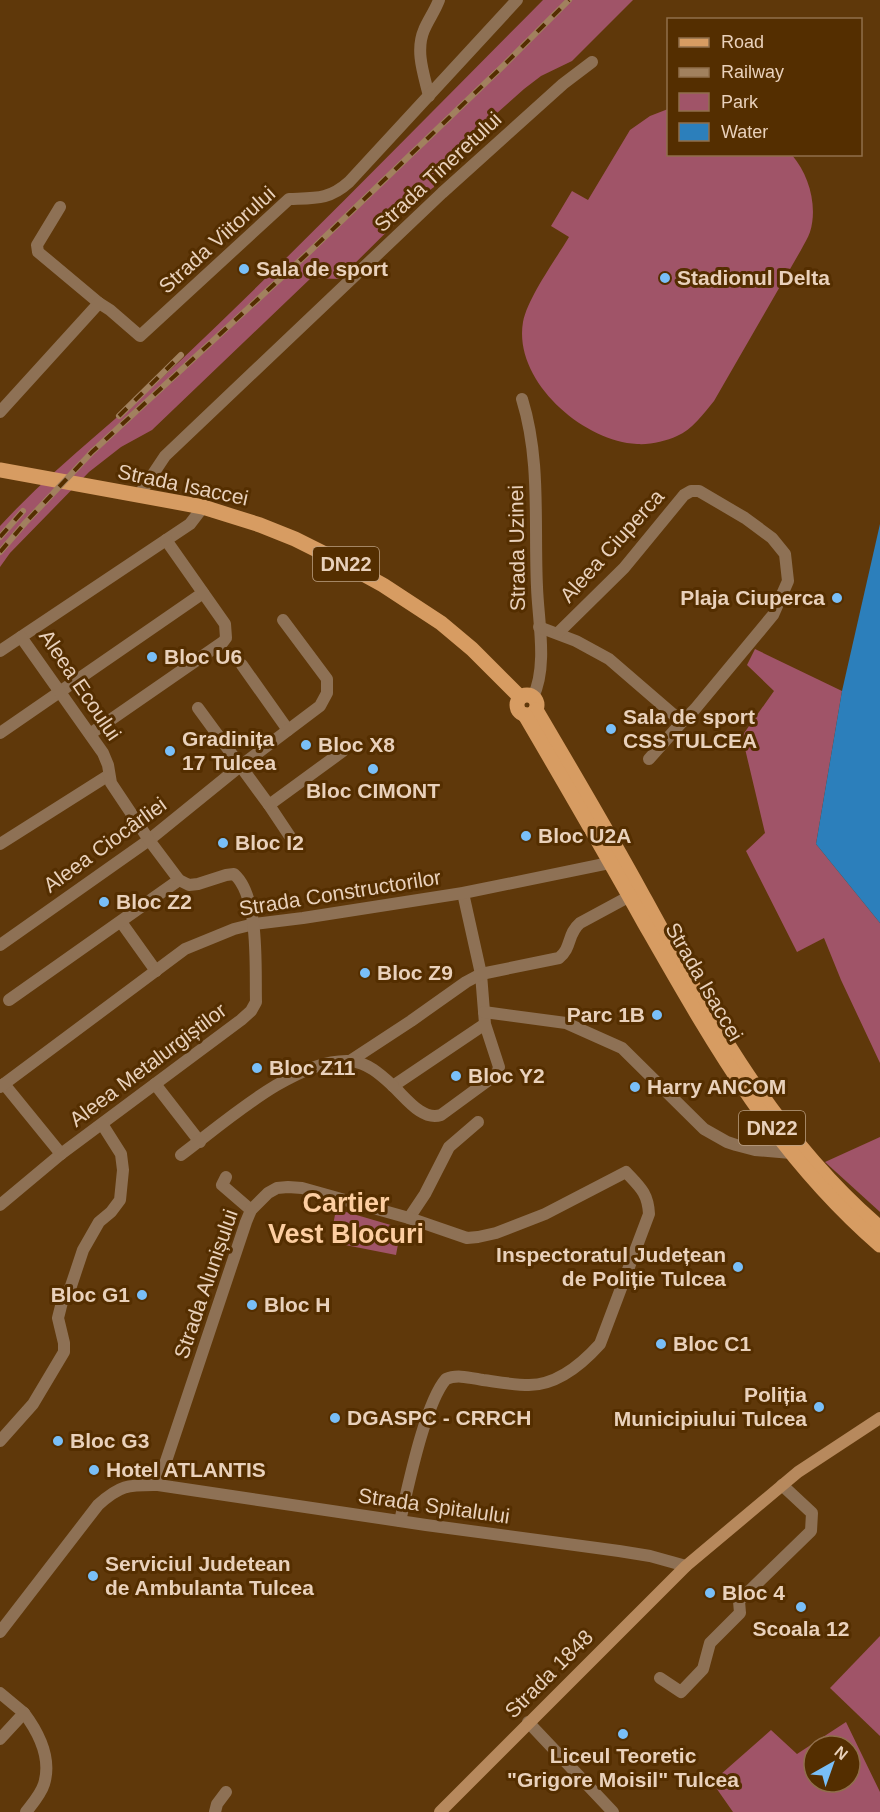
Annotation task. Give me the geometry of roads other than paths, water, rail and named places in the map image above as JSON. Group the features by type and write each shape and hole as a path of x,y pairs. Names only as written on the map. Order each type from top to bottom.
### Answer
{"main road":[{"name":"Strada Isaccei","path":"0,470 203,507 260,525 343,562 441,623 472,649 528,704 617,862 739,1065 801,1148 831,1182 880,1228"},
{"name":"Strada Isaccei","path":"617,862 630,896 731,1071 791,1153 820,1188 880,1245"},
{"path":"686,1566 782,1485 826,1452 880,1418"},
{"name":"Strada 1848","path":"440,1812 686,1566"}],"street":[{"path":"429,96 420,58 421,42 424,30 439,0"},
{"name":"Strada Viitorului","path":"99,303 140,336 289,199 322,198 345,186 517,0"},
{"name":"Strada Tineretului","path":"139,495 165,456 431,203 563,84 592,62"},
{"path":"0,412 99,303 38,252 38,245 60,207"},
{"name":"Strada Uzinei","path":"522,399 535,467 536,586 541,676 528,704"},
{"name":"Aleea Ciuperca","path":"539,627 558,633 615,664 682,722 773,615 788,581 785,554 772,538 745,518 699,491 692,491 684,495 624,568 558,633"},
{"name":"Aleea Ecoului","path":"179,880 111,783 103,753 21,637 190,525 203,507"},
{"path":"90,734 223,642 227,634 225,624 166,540"},
{"path":"0,733 59,690 203,593"},
{"name":"Aleea Ciocârliei","path":"0,945 149,840 239,767 320,706 325,700 327,679 283,620"},
{"path":"0,651 21,637"},
{"path":"242,665 288,730"},
{"path":"198,708 297,847"},
{"path":"649,759 682,722"},
{"path":"269,805 343,751"},
{"path":"0,844 109,775"},
{"name":"Strada Constructorilor","path":"2,1085 185,950 234,929 254,924 463,893 617,862"},
{"path":"9,1000 179,880 189,885 234,874 245,887 254,924"},
{"path":"181,1155 279,1084 303,1071 320,1066 350,1061 363,1064 393,1086 423,1114 431,1118 441,1116 496,1074 498,1062 484,1018 481,974 463,893"},
{"path":"350,1061 466,981 481,974 559,958 567,951 573,929 630,896"},
{"path":"121,922 156,971"},
{"name":"Aleea Metalurgiștilor","path":"0,1205 61,1154 251,1011 256,1002 254,924"},
{"path":"393,1086 484,1018 566,1023 622,1048 704,1129 736,1145 756,1150 791,1153"},
{"path":"155,1084 200,1142"},
{"path":"2,1085 61,1154"},
{"path":"410,1218 449,1147 478,1122"},
{"path":"0,1441 33,1404 64,1352 58,1318 62,1302 71,1286 88,1240 99,1222 120,1200 123,1170 121,1154 102,1124"},
{"name":"Strada Alunișului","path":"158,1485 246,1222 251,1210 268,1193 278,1188 302,1188 410,1218 467,1238 496,1233 545,1214 626,1173 649,1201 649,1214 600,1344 572,1371 531,1385 465,1377 450,1377 442,1383 423,1430 400,1521"},
{"path":"226,1177 222,1185 251,1210"},
{"name":"Strada Spitalului","path":"3,1624 98,1505 112,1492 133,1485 158,1485 619,1551 650,1556 686,1566"},
{"path":"660,1678 681,1692 703,1669 710,1643 740,1613 739,1600 811,1531 812,1513 782,1485"},
{"path":"0,1693 24,1713 38,1732 46,1766 44,1784 26,1812"},
{"path":"0,1739 24,1713"},
{"path":"528,1722 613,1812"},
{"path":"215,1812 217,1804 226,1792"}],"water":[{"path":"880,524 880,923 816,844 842,691"}],"railway":[{"path":"0,552 92,452 307,254 569,0"},
{"path":"119,416 181,355"},
{"path":"0,537 23,511"}],"place":[{"name":"Sala de sport","path":"244,269"},
{"name":"Stadionul Delta","path":"665,278"},
{"name":"Plaja Ciuperca","path":"837,598"},
{"name":"Bloc U6","path":"152,657"},
{"name":"Sala de sport CSS TULCEA","path":"611,729"},
{"name":"Bloc X8","path":"306,745"},
{"name":"Gradinița 17 Tulcea","path":"170,751"},
{"name":"Bloc CIMONT","path":"373,769"},
{"name":"Bloc U2A","path":"526,836"},
{"name":"Bloc I2","path":"223,843"},
{"name":"Bloc Z2","path":"104,902"},
{"name":"Bloc Z9","path":"365,973"},
{"name":"Parc 1B","path":"657,1015"},
{"name":"Bloc Z11","path":"257,1068"},
{"name":"Bloc Y2","path":"456,1076"},
{"name":"Harry ANCOM","path":"635,1087"},
{"name":"Inspectoratul Județean de Poliție Tulcea","path":"738,1267"},
{"name":"Bloc G1","path":"142,1295"},
{"name":"Bloc H","path":"252,1305"},
{"name":"Bloc C1","path":"661,1344"},
{"name":"Poliția Municipiului Tulcea","path":"819,1407"},
{"name":"DGASPC - CRRCH","path":"335,1418"},
{"name":"Bloc G3","path":"58,1441"},
{"name":"Hotel ATLANTIS","path":"94,1470"},
{"name":"Serviciul Judetean de Ambulanta Tulcea","path":"93,1576"},
{"name":"Bloc 4","path":"710,1593"},
{"name":"Scoala 12","path":"801,1607"},
{"name":"Liceul Teoretic \"Grigore Moisil\" Tulcea","path":"623,1734"}],"district":[{"name":"Cartier Vest Blocuri","path":"346,1218"}]}
